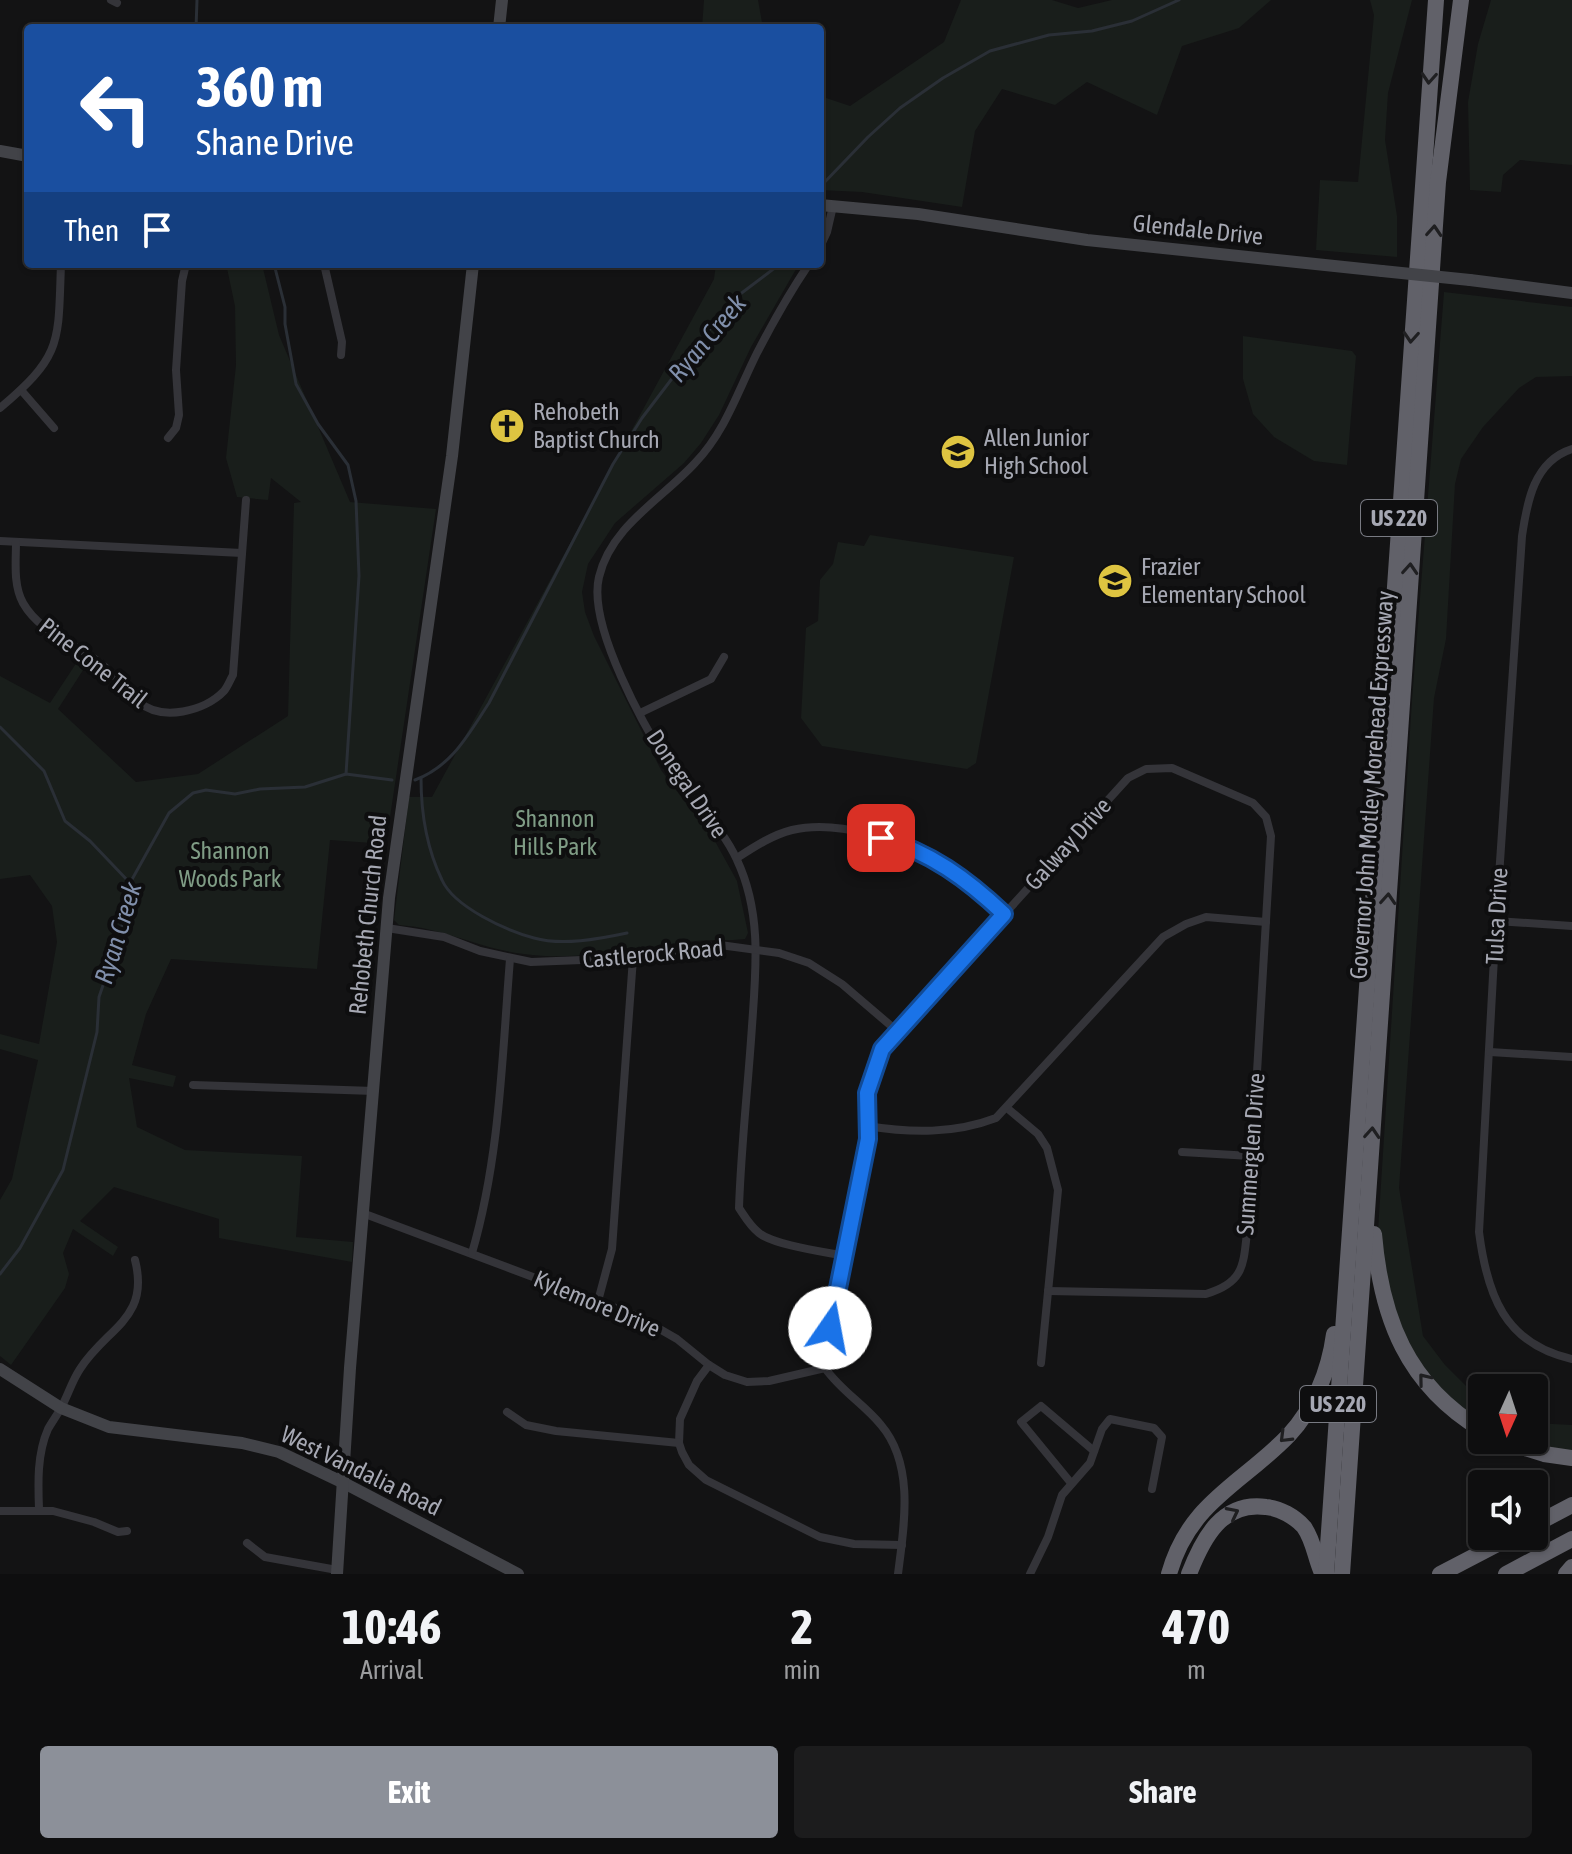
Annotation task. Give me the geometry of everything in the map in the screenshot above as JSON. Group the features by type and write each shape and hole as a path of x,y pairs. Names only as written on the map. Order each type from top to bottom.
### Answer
{"highway":[{"name":"Governor John Motley Morehead Expressway","path":"1324,1574 1436,0"},
{"name":"Governor John Motley Morehead Expressway","path":"1342,1574 1438,182 1461,0"},
{"path":"1447,97 1456,78 1471,0"},
{"path":"1367,1211 1384,1304 1407,1356 1443,1401 1468,1420"},
{"path":"1169,1574 1179,1547 1199,1514 1288,1436 1318,1392 1333,1346 1350,1234"},
{"path":"1544,1454 1572,1458"},
{"path":"1548,1518 1572,1505"},
{"path":"1189,1574 1209,1532 1221,1519 1248,1506 1270,1507 1289,1515 1304,1528 1324,1574"},
{"path":"1506,1574 1572,1539"},
{"path":"1440,1574 1486,1550"},
{"path":"1566,1574 1572,1567"}],"street":[{"path":"499,24 502,0"},
{"path":"0,151 24,155"},
{"path":"824,238 827,232 827,205"},
{"name":"Glendale Drive","path":"827,205 918,214 1087,240 1572,293"},
{"path":"0,408 44,368 53,352 59,328 61,268"},
{"path":"168,438 176,428 179,415 176,370 185,268"},
{"path":"325,268 342,342 341,355"},
{"name":"Rehobeth Church Road","path":"337,1572 350,1368 387,928 400,814 452,456 473,268"},
{"name":"Donegal Drive","path":"806,268 777,315 716,436 696,463 618,536 606,555 596,597 600,623 640,713 673,772 737,858 751,898 757,950 739,1208 761,1236 845,1256"},
{"path":"21,390 54,428"},
{"name":"Tulsa Drive","path":"1572,449 1540,472 1527,503 1522,536 1480,1216 1484,1269 1501,1310 1515,1330 1535,1345 1572,1359"},
{"name":"Pine Cone Trail","path":"16,542 16,582 22,601 35,618 50,632 99,661 142,705 161,712 179,712 209,703 225,690 233,675 246,500"},
{"path":"0,541 242,553"},
{"path":"640,713 711,679 724,657"},
{"name":"Galway Drive","path":"825,1368 830,1328 868,1139 867,1093 882,1049 897,1031 1128,778 1146,769 1172,768 1253,803 1266,817 1271,836"},
{"path":"737,858 771,838 793,830 816,827 857,831 905,845 941,863 974,886 1004,914"},
{"name":"Summerglen Drive","path":"1048,1291 1206,1294 1225,1288 1238,1278 1248,1224 1271,836"},
{"path":"867,1126 927,1131 972,1127 996,1118 1163,937 1206,917 1266,922"},
{"path":"1496,921 1572,926"},
{"name":"Castlerock Road","path":"387,928 444,937 510,959 531,962 633,958 720,945 757,950 809,963 842,984 897,1031"},
{"path":"598,1301 612,1249 633,958"},
{"path":"472,1253 489,1190 495,1146 510,959"},
{"path":"1490,1052 1572,1057"},
{"path":"193,1085 374,1091"},
{"path":"1007,1108 1038,1134 1053,1164 1058,1190 1041,1363"},
{"path":"1182,1152 1251,1156"},
{"name":"Kylemore Drive","path":"365,1214 637,1316 677,1339 725,1375 747,1382 769,1381 825,1368"},
{"path":"39,1509 41,1456 47,1432 79,1370 99,1344 127,1319 139,1294 140,1279 135,1260"},
{"path":"709,1365 697,1381 680,1419 679,1443 689,1465 706,1480 820,1537 854,1544 902,1545"},
{"path":"825,1368 838,1386 881,1425 901,1459 904,1479 898,1574"},
{"name":"West Vandalia Road","path":"0,1369 61,1408 109,1427 242,1443 279,1452 518,1574"},
{"path":"1071,1483 1021,1422 1041,1406 1094,1451"},
{"path":"507,1412 526,1425 556,1431 679,1443"},
{"path":"1030,1574 1050,1532 1062,1495 1090,1463 1102,1429 1110,1419 1154,1428 1162,1437 1152,1489"},
{"path":"0,1511 20,1513 39,1509 94,1522 118,1532 127,1531"},
{"path":"247,1543 265,1557 337,1572"}],"green space":[{"path":"704,0 758,0 762,24 702,24"},
{"path":"961,0 1052,0 1078,8 1112,0 1271,0 1239,28 1182,46 1157,115 1087,82 1055,105 1002,89 975,131 962,207 862,192 824,190 824,97 850,106 944,42"},
{"path":"1370,0 1412,0 1388,93 1385,140 1397,216 1397,257 1316,250 1320,180 1358,182 1374,15"},
{"path":"1491,0 1572,0 1572,165 1520,160 1503,175 1501,192 1470,190 1468,102 1478,44"},
{"name":"Shannon Woods Park","path":"227,268 263,268 279,335 350,502 436,509 386,844 330,840 317,969 171,959 146,1014 132,1065 176,1076 173,1087 129,1078 137,1127 185,1150 302,1156 296,1237 353,1242 352,1262 219,1238 219,1219 114,1187 80,1221 118,1247 113,1256 73,1229 63,1253 69,1274 65,1288 11,1365 0,1356 0,1200 12,1179 38,1060 0,1049 0,1034 39,1044 57,942 52,906 30,875 0,879 0,676 50,703 79,659 87,664 58,709 136,782 198,774 288,716 294,503 301,502 271,478 268,500 237,497 226,458 236,365 235,306"},
{"name":"Shannon Hills Park","path":"715,268 797,268 701,443 684,463 615,523 588,564 582,592 594,636 661,770 716,843 737,881 748,933 745,939 696,941 588,955 545,956 493,948 431,930 399,925 394,920 409,797 432,797 714,279"},
{"path":"1444,292 1572,307 1572,376 1536,377 1519,388 1483,427 1461,459 1455,484 1446,639 1434,698 1399,1188 1423,1336 1468,1388 1468,1413 1434,1382 1411,1352 1386,1290 1378,1231 1412,700"},
{"path":"1243,336 1352,351 1356,356 1347,465 1314,461 1274,437 1253,414 1243,379"},
{"path":"870,535 1014,557 976,763 967,769 822,746 801,718 806,628 818,621 820,580 833,564 838,542 864,546"},
{"path":"1548,1424 1572,1425 1572,1451 1548,1447"}],"waterway":[{"path":"196,24 197,0"},
{"name":"Ryan Creek","path":"824,183 900,108 990,51 1049,35 1092,31 1132,21 1179,0"},
{"path":"275,268 285,307 285,324 296,384 318,424 348,465 356,501 359,576 346,774"},
{"name":"Ryan Creek","path":"415,780 449,758 489,703 613,464 642,418 731,301 775,268"},
{"path":"0,727 44,771 65,821 90,841 130,883"},
{"name":"Ryan Creek","path":"0,1274 20,1248 63,1170 97,1032 99,997 120,936 130,883 169,813 193,793 206,790 235,794 260,789 305,787 346,774 392,780"},
{"path":"421,778 422,804 432,856 448,890 469,908 510,930 545,940 580,941 627,933"}],"place":[{"name":"Rehobeth Baptist Church","path":"507,426"},
{"name":"Allen Junior High School","path":"958,452"},
{"name":"Frazier Elementary School","path":"1115,581"}],"route":[{"path":"830,1328 868,1139 867,1093 882,1049 1004,914 974,886 941,863 905,845 881,838"}]}
